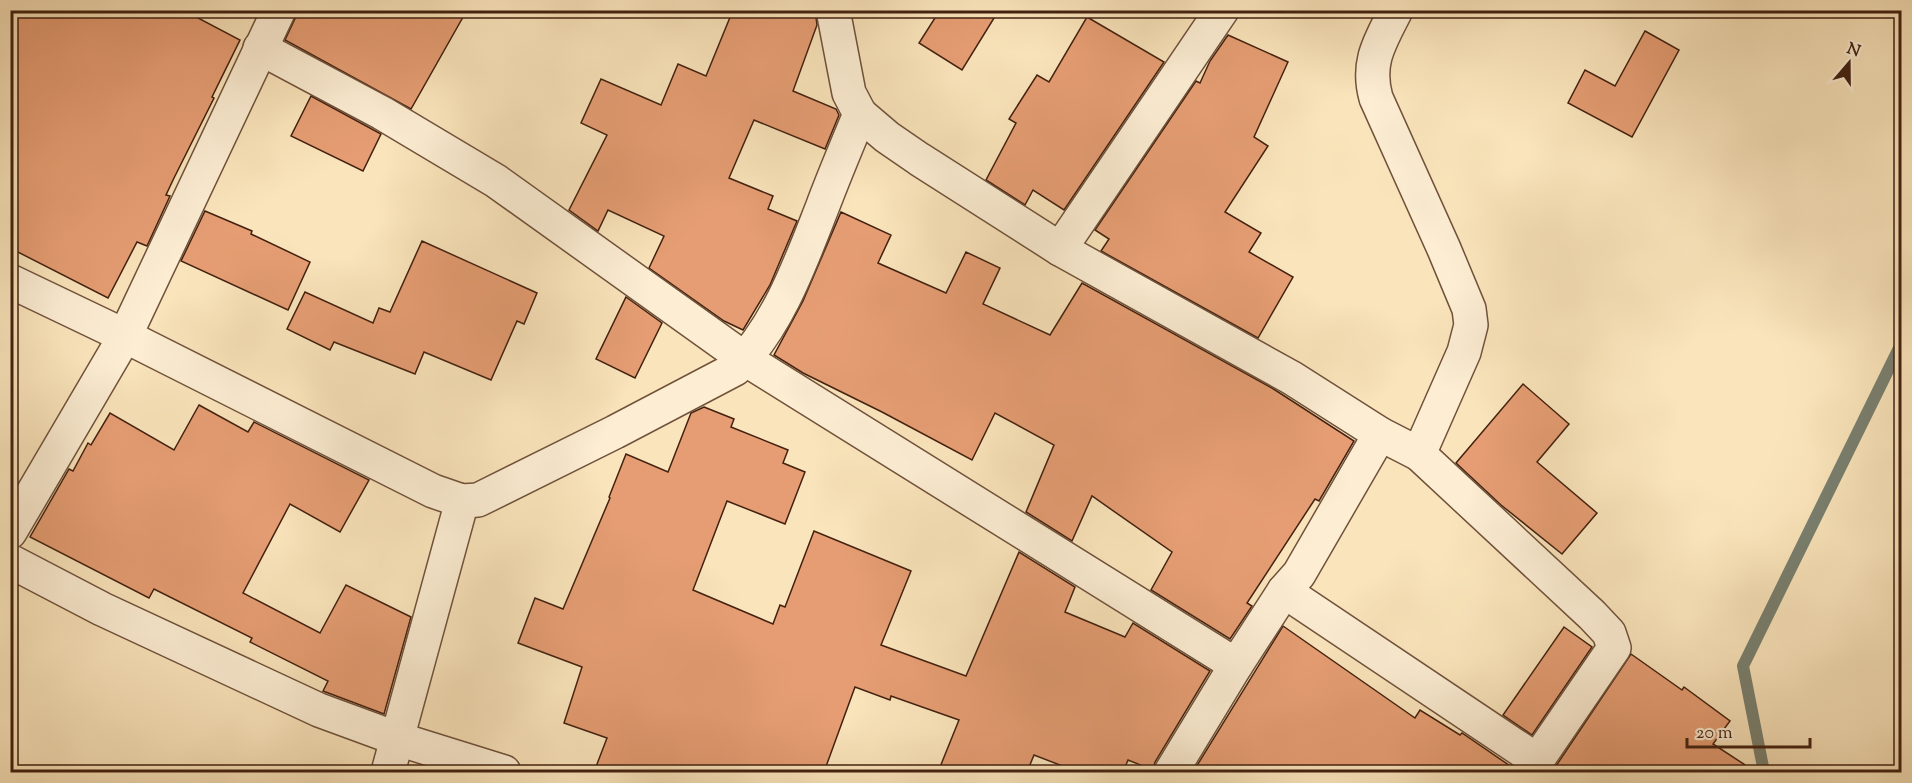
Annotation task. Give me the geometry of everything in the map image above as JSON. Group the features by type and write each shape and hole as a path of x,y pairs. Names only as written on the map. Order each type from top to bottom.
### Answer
{"street":[{"path":"10,532 125,336 279,10"},
{"path":"833,10 849,93 860,114 919,159 1060,249 1292,378 1380,434 1419,454 1592,615 1609,633 1614,648 1537,767 1529,756 1284,591"},
{"path":"1060,249 1222,10"},
{"path":"1396,10 1373,60 1372,87 1469,309 1471,325 1464,352 1419,454"},
{"path":"260,48 382,113 496,181 745,359 1236,665"},
{"path":"10,281 125,336 433,491 462,501 478,500 735,369 745,359 782,302 860,114"},
{"path":"1172,772 1236,665 1284,591 1299,574 1380,434"},
{"path":"388,772 462,501"},
{"path":"10,561 102,609 319,710 398,739 504,772"}],"building":[{"path":"10,10 183,10 240,40 166,195 170,196 147,246 137,242 108,298 10,248"},
{"path":"299,10 467,10 411,109 285,40"},
{"path":"733,10 815,10 817,25 793,91 836,109 839,115 825,149 754,120 729,178 773,196 768,209 797,221 770,285 743,330 724,321 649,268 664,236 608,210 598,231 569,210 607,135 581,123 601,79 661,105 678,64 706,76"},
{"path":"940,10 999,10 962,70 919,43"},
{"path":"1087,17 1164,62 1064,210 1033,190 1025,205 986,180 1016,123 1009,119 1037,75 1049,82"},
{"path":"1645,31 1679,50 1632,137 1568,103 1585,70 1615,86"},
{"path":"1228,35 1288,62 1254,137 1268,146 1225,212 1261,233 1249,252 1293,277 1258,338 1101,251 1109,239 1095,230 1196,81 1200,83 1210,61"},
{"path":"311,96 381,134 363,171 291,136"},
{"path":"205,211 252,231 251,234 310,262 288,310 181,261"},
{"path":"841,212 891,235 878,263 946,293 966,252 1000,268 983,304 1050,335 1082,283 1272,388 1354,441 1319,501 1315,499 1247,603 1252,606 1230,639 1151,590 1172,552 1092,496 1072,541 1026,512 1054,445 995,413 972,460 803,373 774,355 803,301"},
{"path":"422,241 537,293 524,324 517,321 491,380 424,352 415,374 334,342 330,350 287,329 305,292 373,323 379,308 390,312"},
{"path":"626,297 662,323 635,378 596,359"},
{"path":"1523,384 1569,424 1537,462 1597,513 1562,554 1501,505 1456,463"},
{"path":"199,405 248,432 254,422 369,480 340,532 290,504 243,593 320,633 346,585 411,617 384,714 323,691 328,681 250,642 252,638 154,589 149,598 30,537 69,469 73,471 88,443 91,445 110,413 174,450"},
{"path":"704,407 734,419 731,427 788,450 783,463 805,472 785,524 727,501 693,590 773,624 780,605 785,607 814,531 911,571 881,645 966,676 1019,552 1075,587 1065,612 1125,637 1133,623 1210,671 1155,762 1153,770 1128,760 1123,772 1078,772 1034,755 1027,772 938,772 959,720 891,696 890,700 855,687 824,772 594,772 607,738 564,723 582,667 518,643 535,598 563,609 626,454 668,472 691,413"},
{"path":"1283,626 1415,718 1420,710 1460,735 1462,733 1519,772 1193,772"},
{"path":"1564,627 1592,647 1532,735 1503,715"},
{"path":"1631,654 1682,690 1684,687 1730,721 1713,744 1756,772 1556,772 1556,766"}],"waterway":[{"path":"1764,772 1743,666 1902,342"}]}
